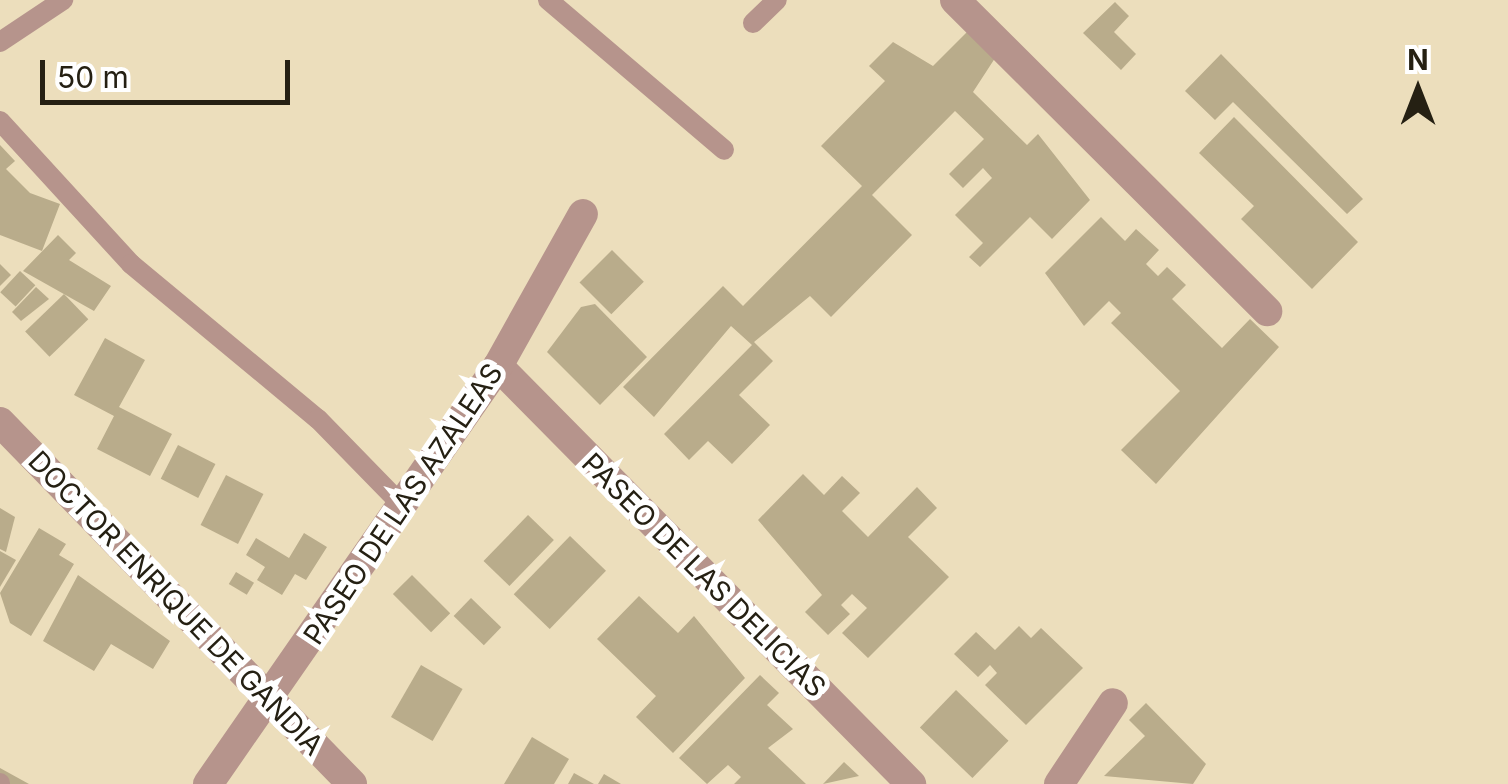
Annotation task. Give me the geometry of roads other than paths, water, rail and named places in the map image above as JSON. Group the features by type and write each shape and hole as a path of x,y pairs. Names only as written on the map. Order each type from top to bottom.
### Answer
{"street":[{"path":"956,0 1268,311"},
{"name":"PASEO DE LAS AZALEAS","path":"208,784 498,366 582,214"},
{"name":"PASEO DE LAS DELICIAS","path":"498,366 911,784"},
{"name":"DOCTOR ENRIQUE DE GANDIA","path":"0,422 352,784"},
{"path":"1059,784 1113,704"}],"lane":[{"path":"0,42 63,0"},
{"path":"548,0 724,150"},
{"path":"752,23 777,0"},
{"path":"0,121 132,264 318,418 402,505"}]}
